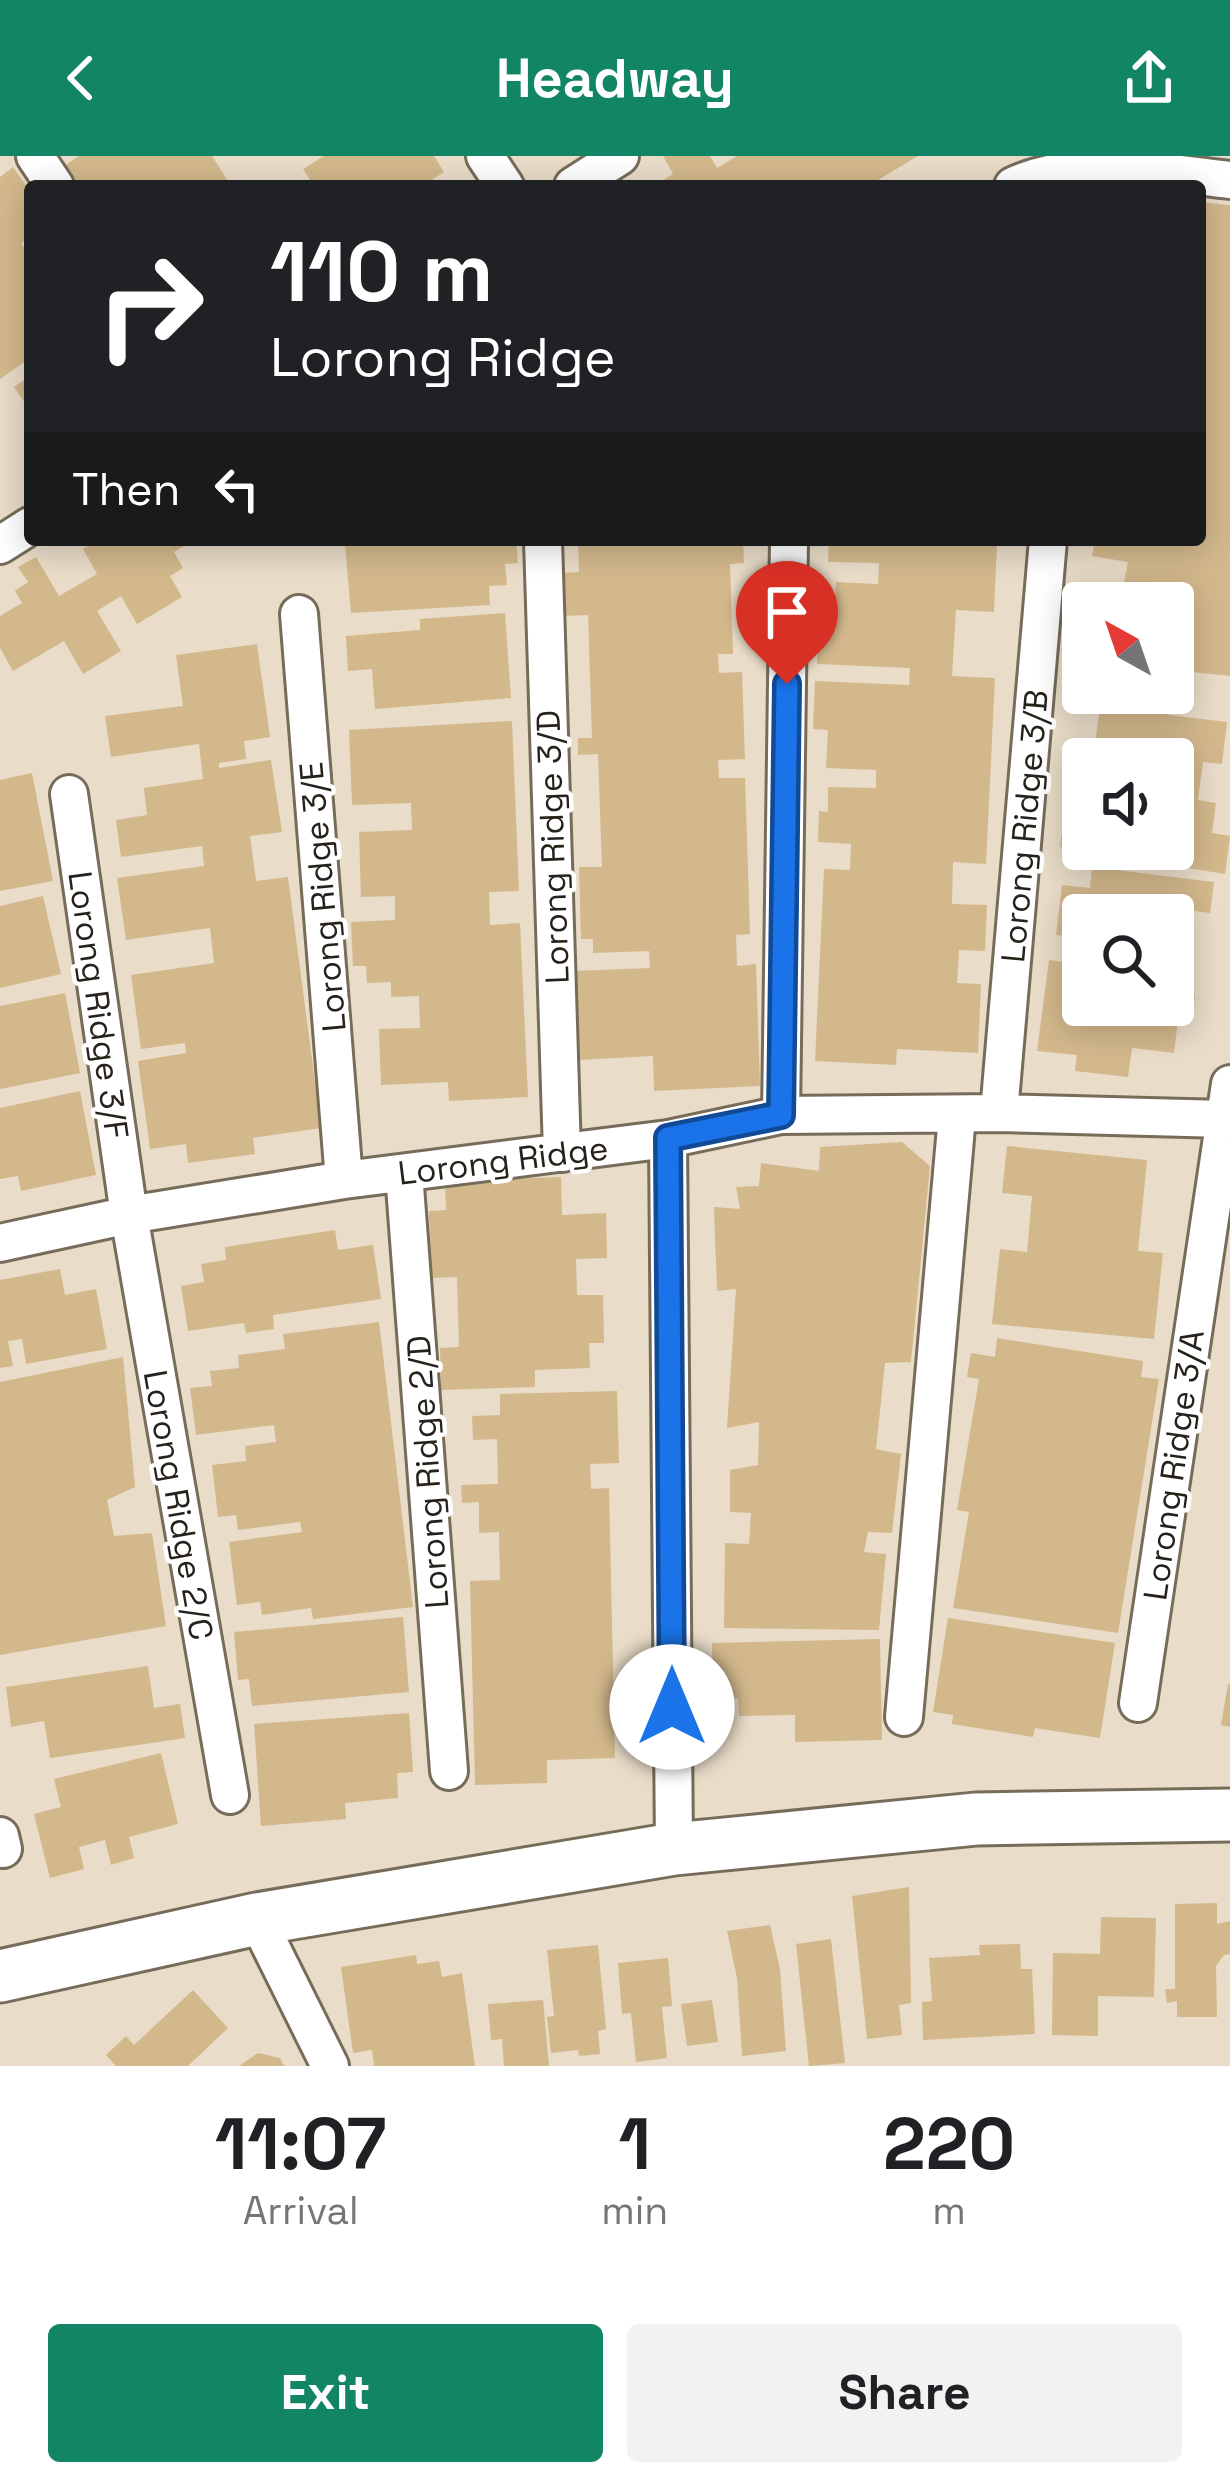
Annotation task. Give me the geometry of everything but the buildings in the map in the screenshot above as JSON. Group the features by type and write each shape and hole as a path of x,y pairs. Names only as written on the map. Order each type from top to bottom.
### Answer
{"street":[{"path":"582,180 620,156"},
{"path":"1023,180 1080,174 1230,180"},
{"name":"Lorong Ridge 3/D","path":"542,546 562,1153"},
{"path":"781,1115 789,546"},
{"name":"Lorong Ridge 3/B","path":"999,1113 1047,546"},
{"name":"Lorong Ridge 3/E","path":"299,614 344,1180"},
{"name":"Lorong Ridge 3/F","path":"70,794 129,1215"},
{"name":"Lorong Ridge","path":"0,1244 129,1215 344,1180 668,1138 781,1115 957,1116 1227,1101"},
{"name":"Lorong Ridge 3/A","path":"1138,1703 1227,1101"},
{"path":"904,1717 957,1116"},
{"path":"668,1138 674,1849"},
{"name":"Lorong Ridge 2/D","path":"404,1173 449,1772"},
{"name":"Lorong Ridge 2/C","path":"129,1215 230,1795"},
{"path":"0,1976 256,1919 674,1849 976,1819 1230,1815"},
{"path":"256,1919 330,2066"}],"route":[{"path":"672,1707 668,1138 781,1115 787,684"}]}
